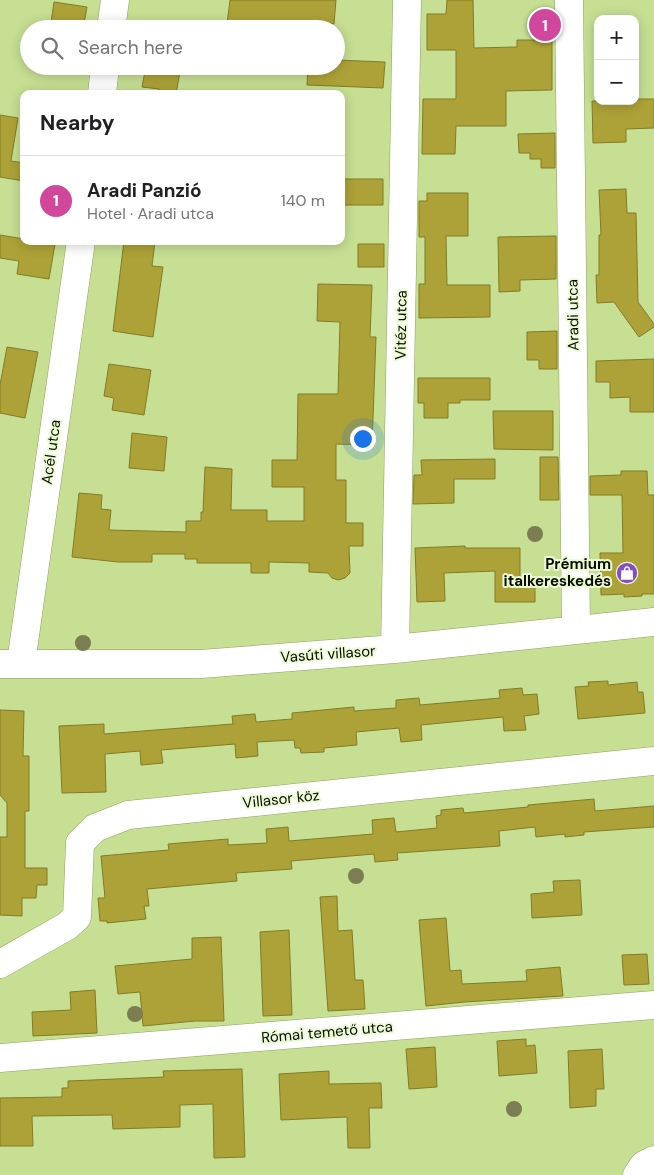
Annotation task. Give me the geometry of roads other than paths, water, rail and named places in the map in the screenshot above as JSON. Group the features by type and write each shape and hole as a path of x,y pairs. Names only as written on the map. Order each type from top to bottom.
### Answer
{"street":[{"path":"112,20 115,0"},
{"name":"Vitéz utca","path":"395,649 407,0"},
{"name":"Aradi utca","path":"569,0 576,630"},
{"path":"103,90 105,75"},
{"name":"Acél utca","path":"11,663 80,245"},
{"name":"Vasúti villasor","path":"11,663 201,664 395,649 654,622"},
{"name":"Villasor köz","path":"0,964 67,926 77,917 80,843 95,828 128,815 654,760"},
{"name":"Római temető utca","path":"0,1058 654,1006"},
{"path":"637,1175 644,1165 654,1160"}],"place":[{"name":"Aradi Panzió","path":"545,25"},
{"name":"Prémium italkereskedés","path":"627,573"}]}
